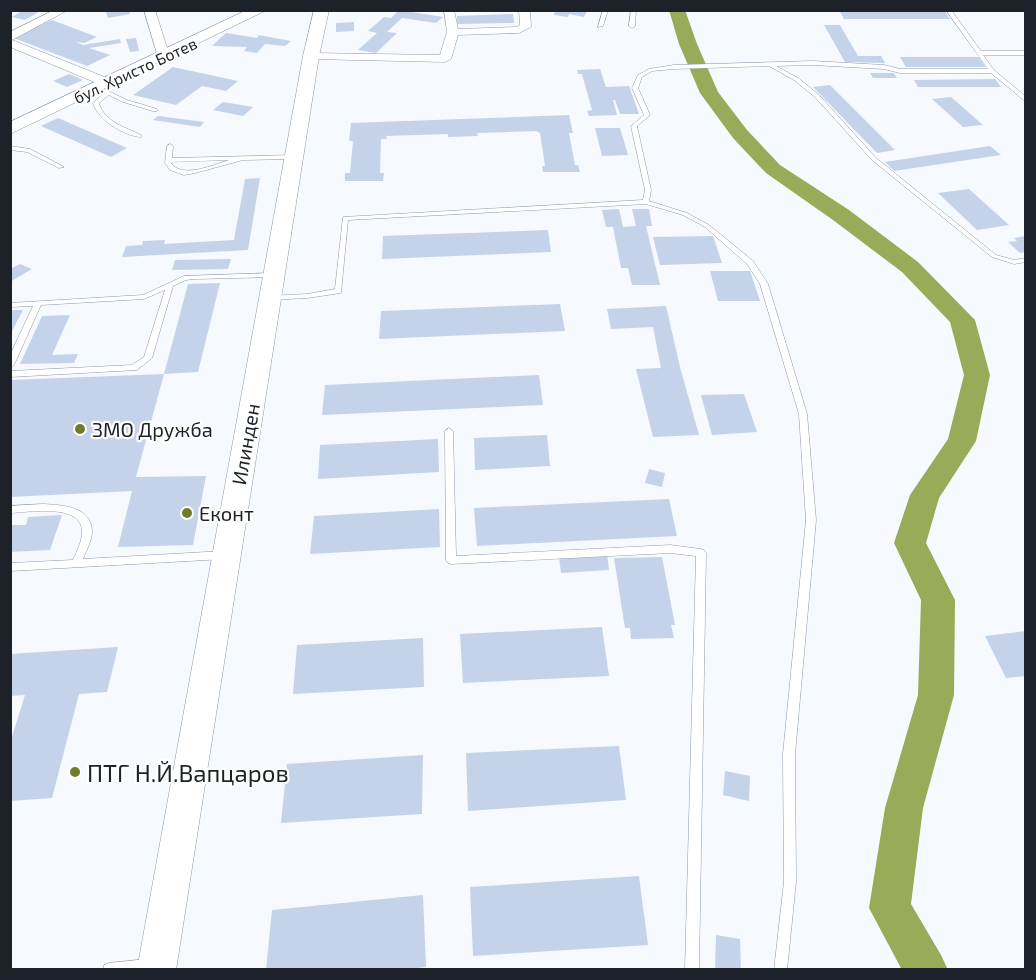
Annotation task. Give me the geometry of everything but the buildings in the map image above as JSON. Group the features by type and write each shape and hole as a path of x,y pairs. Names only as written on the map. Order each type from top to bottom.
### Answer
{"street":[{"path":"10,37 63,10"},
{"path":"149,10 164,57"},
{"name":"бул. Христо Ботев","path":"13,125 104,88 260,10"},
{"path":"311,56 445,59 453,32 449,10"},
{"path":"453,32 519,30 525,27 526,13 524,10"},
{"name":"Илинден","path":"156,968 317,15"},
{"path":"10,43 104,88"}],"lane":[{"path":"600,26 606,10"},
{"path":"632,26 634,10"},
{"path":"948,10 992,71 1026,100"},
{"path":"979,53 1026,53"},
{"path":"769,63 796,79 817,96 874,159 994,256 1014,262 1026,260"},
{"path":"646,202 648,190 634,126 647,115 635,88 640,76 651,70 674,67 813,63 900,71 992,71"},
{"path":"139,136 102,117 97,110 96,103 104,88 155,110"},
{"path":"170,146 169,166 184,173 241,159"},
{"path":"10,148 28,150 61,167"},
{"path":"169,160 294,158"},
{"path":"10,305 144,297 184,278 194,277 272,286 308,296 338,291 345,218 646,202 685,214 707,226 750,263 764,284 803,414 811,520 789,754 790,882 780,969"},
{"path":"10,374 134,368 143,364 148,358 170,286"},
{"path":"10,365 38,303"},
{"path":"449,431 451,560 670,549 701,553 692,969"},
{"path":"10,510 57,507 78,515 86,522 87,531 77,563"},
{"path":"10,567 226,555"},
{"path":"109,969 156,968"}],"waterway":[{"path":"677,10 688,44 709,93 740,134 773,169 841,215 910,267 962,320 977,375 962,441 925,495 910,543 938,600 936,695 904,808 890,908 926,970"}],"place":[{"name":"ЗМО Дружба","path":"80,429"},
{"name":"Еконт","path":"187,513"},
{"name":"ПТГ Н.Й.Вапцаров","path":"75,772"}]}
